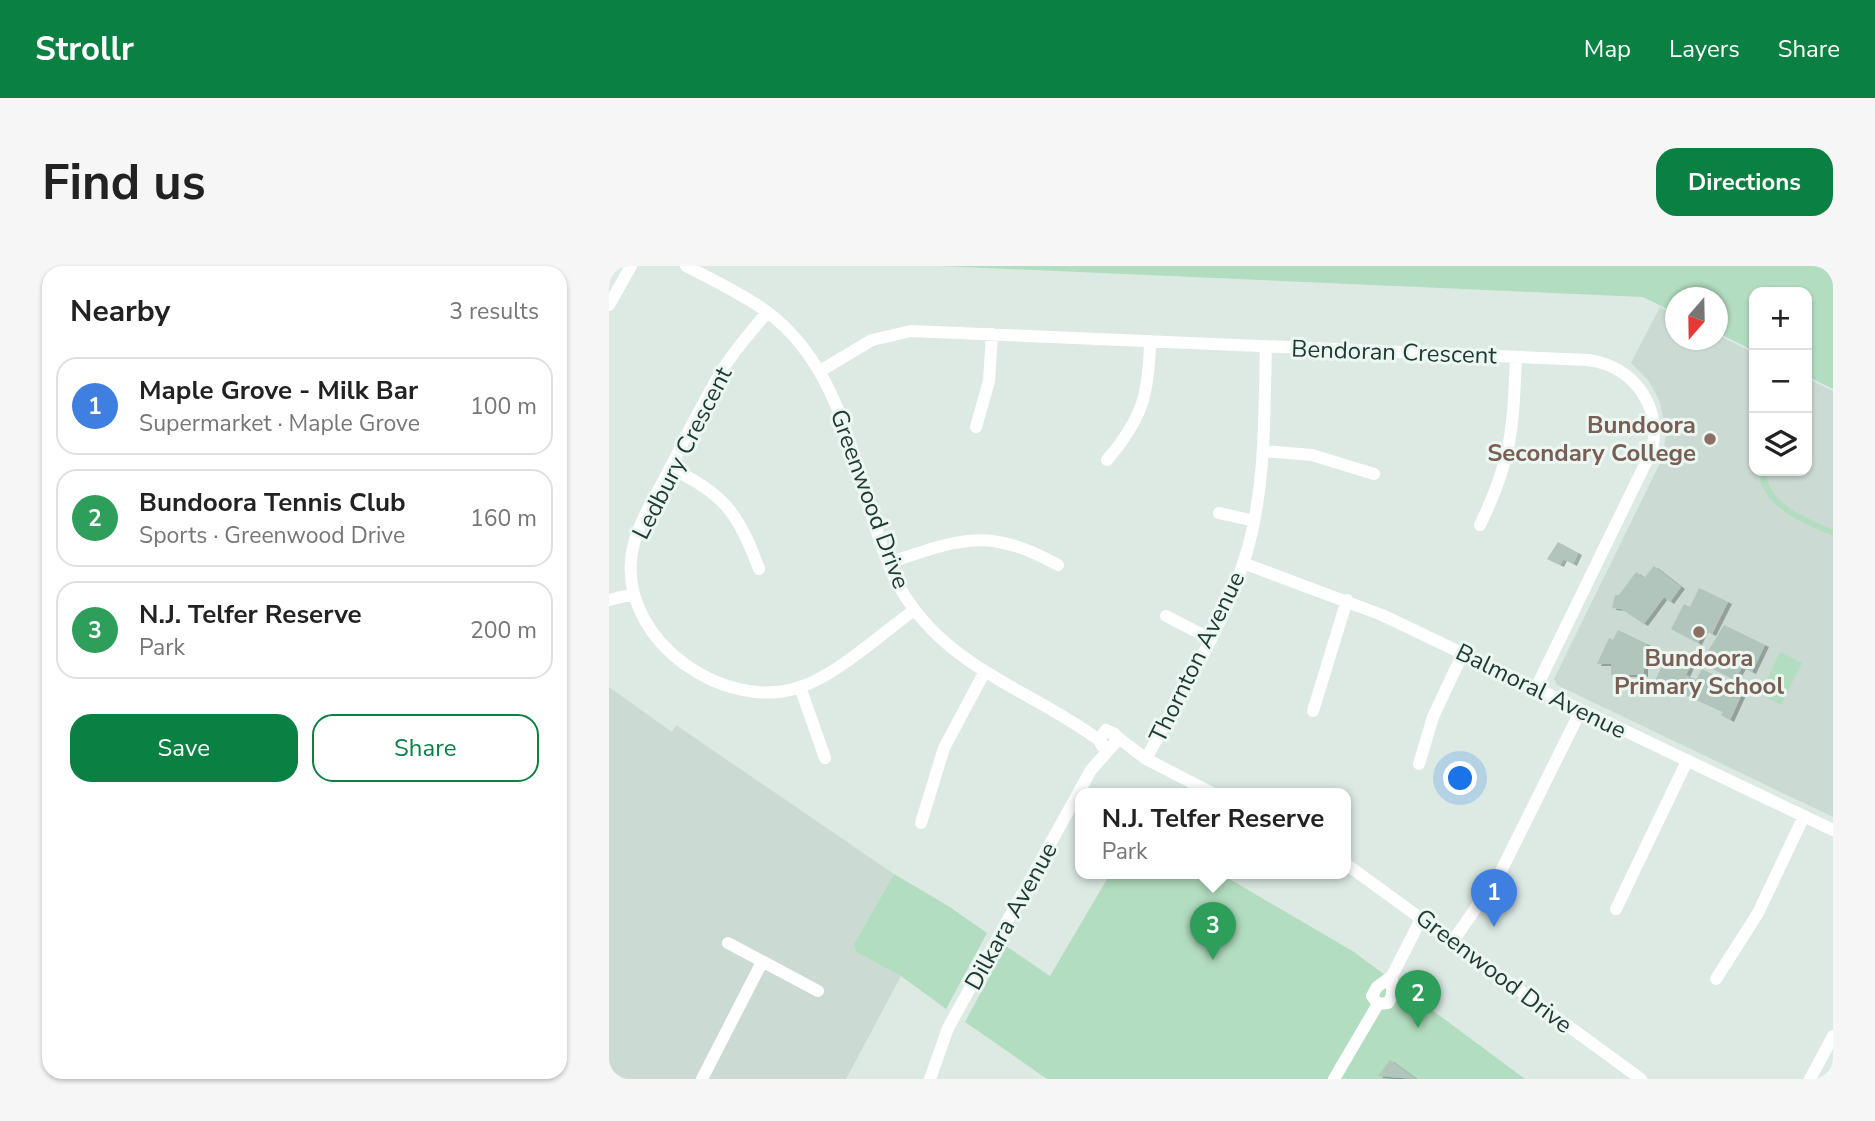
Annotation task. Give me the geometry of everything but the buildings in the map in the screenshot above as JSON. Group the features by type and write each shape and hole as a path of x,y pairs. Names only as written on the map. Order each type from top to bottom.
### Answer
{"street":[{"name":"Greenwood Drive","path":"686,266 767,312 798,342 820,371 837,406 888,563 914,610 939,639 984,673 1203,788"},
{"path":"609,305 628,268"},
{"name":"Ledbury Crescent","path":"767,312 719,376 670,468 633,546 631,562 634,594 645,622 661,644 708,677 730,687 758,693 800,687 829,671 914,610"},
{"name":"Bendoran Crescent","path":"820,371 872,340 901,332 1588,360 1616,368 1644,394 1654,423 1654,442 1646,467 1536,688"},
{"path":"977,427 989,381 992,334"},
{"path":"1107,460 1141,412 1147,387 1150,341"},
{"name":"Thornton Avenue","path":"1146,758 1209,638 1243,563 1254,521 1262,451 1266,346"},
{"path":"1480,525 1502,477 1510,449 1516,357"},
{"path":"1262,451 1311,455 1374,474"},
{"path":"670,468 708,488 728,505 742,526 759,569"},
{"path":"1219,513 1254,521"},
{"path":"888,563 955,542 990,538 1023,546 1058,565"},
{"name":"Balmoral Avenue","path":"1243,563 1347,600 1833,830"},
{"path":"609,600 634,594"},
{"path":"1313,711 1347,600"},
{"path":"1167,616 1209,638"},
{"path":"1419,764 1433,717 1463,653"},
{"path":"921,823 944,748 984,673"},
{"path":"800,687 825,758"},
{"path":"1453,941 1500,873 1581,710"},
{"name":"Dilkara Avenue","path":"1081,788 1107,740"},
{"path":"1616,909 1687,761"},
{"name":"Dilkara Avenue","path":"930,1079 948,1028 1075,799"},
{"path":"1716,979 1758,913 1804,816"},
{"name":"Greenwood Drive","path":"1351,867 1641,1079"},
{"path":"1334,1079 1378,1004 1372,996 1374,989 1392,976 1422,917"},
{"path":"728,943 818,990"},
{"path":"702,1079 762,961"},
{"path":"1810,1079 1833,1035"},
{"name":"Dilkara Avenue","path":"934,1063 935,1079"}],"shaded area":[{"name":"Bundoora Primary School","path":"1660,307 1665,310 1665,350 1728,350 1728,340 1749,350 1749,476 1812,476 1812,380 1833,391 1833,817 1557,685 1554,679 1662,459 1666,434 1660,402 1649,381 1631,363"},
{"path":"609,687 672,732 676,725 894,874 854,944 856,952 901,976 846,1079 609,1079"}],"green space":[{"path":"941,266 1833,266 1833,389 1812,378 1812,287 1749,287 1749,348 1728,338 1728,287 1665,287 1665,308 1643,297"},
{"path":"1759,476 1766,476 1781,501 1833,530 1833,536 1786,513 1768,496"},
{"path":"1780,652 1802,663 1781,705 1760,694"},
{"path":"894,874 950,907 987,933 946,1009 901,976 856,952 854,944"},
{"path":"1107,879 1230,879 1354,952 1525,1079 1047,1079 965,1022 1006,946 1050,976"}],"place":[{"name":"Bundoora Secondary College","path":"1710,439"},
{"name":"Bundoora Primary School","path":"1699,632"},
{"name":"Maple Grove - Milk Bar","path":"1494,927"},
{"name":"N.J. Telfer Reserve","path":"1213,960"},
{"name":"Bundoora Tennis Club","path":"1418,1028"}]}
